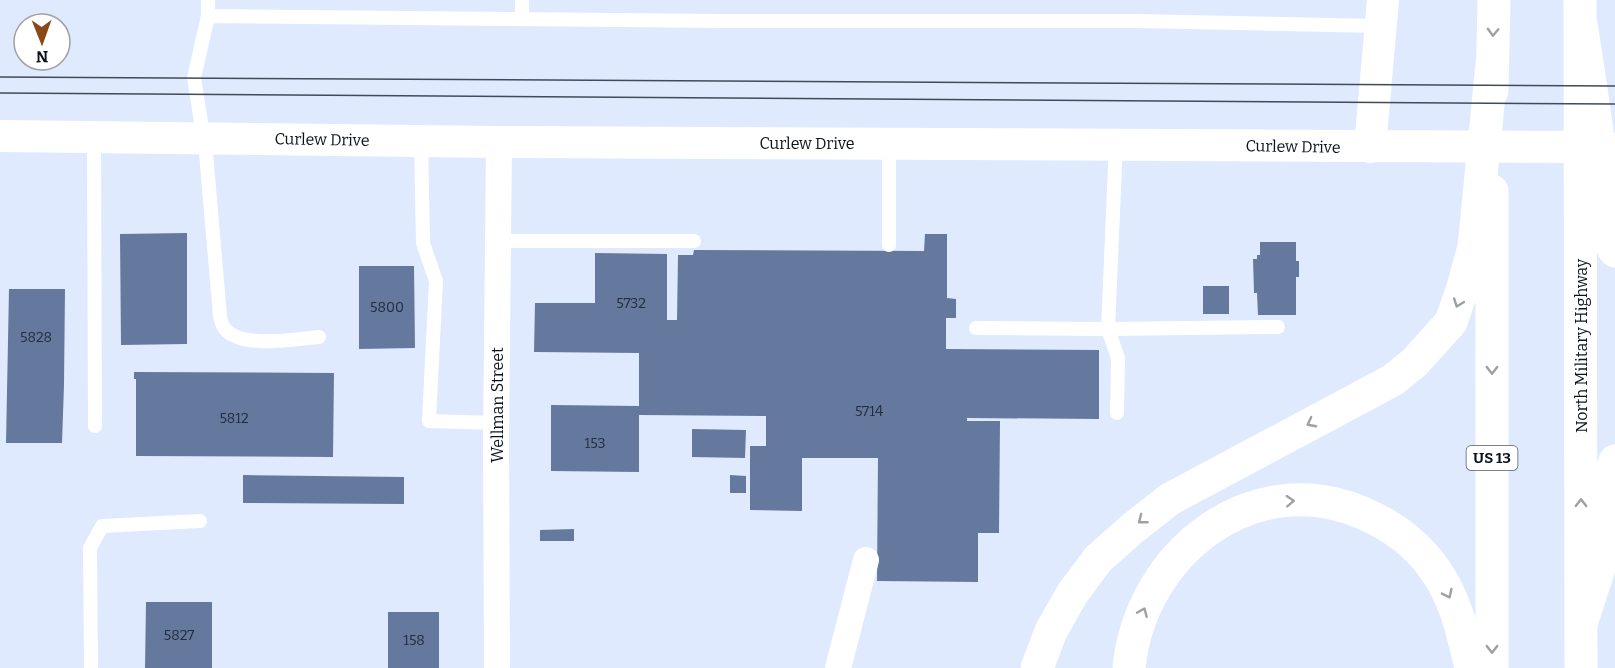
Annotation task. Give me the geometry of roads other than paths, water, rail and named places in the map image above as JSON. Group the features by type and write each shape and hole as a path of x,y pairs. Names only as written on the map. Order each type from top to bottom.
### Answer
{"main road":[{"path":"1037,668 1051,631 1072,594 1098,559 1133,528 1170,500 1393,380 1415,362 1451,322 1463,287 1483,247 1494,0"},
{"name":"North Military Highway","path":"1581,12 1598,141 1600,198 1607,238 1603,248 1581,624 1581,668"},
{"name":"US 13","path":"1483,247 1492,668"},
{"path":"1581,624 1601,562 1604,496 1615,461"},
{"path":"1129,668 1131,648 1140,617 1153,588 1168,567 1194,540 1218,522 1240,512 1269,503 1292,501 1323,502 1352,508 1380,520 1410,542 1435,569 1450,596 1471,668"}],"street":[{"path":"1370,147 1382,13"},
{"name":"Curlew Drive","path":"0,136 499,142 1615,147"},
{"name":"Wellman Street","path":"497,668 499,142"},
{"path":"838,668 866,560"}],"lane":[{"path":"208,0 208,16 194,78 206,153 220,316 223,328 232,334 257,342 319,337"},
{"path":"522,0 522,20"},
{"path":"208,16 522,20 1136,21 1382,13"},
{"path":"94,137 95,426"},
{"path":"421,141 423,243 436,282 429,421 497,423"},
{"path":"889,143 889,245"},
{"path":"1116,143 1108,329 1118,358 1117,413"},
{"path":"498,241 694,241"},
{"path":"976,328 1278,327"},
{"path":"91,668 90,548 102,526 200,521"}],"tram line":[{"path":"0,77 1615,86"},
{"path":"0,93 1615,104"}]}
